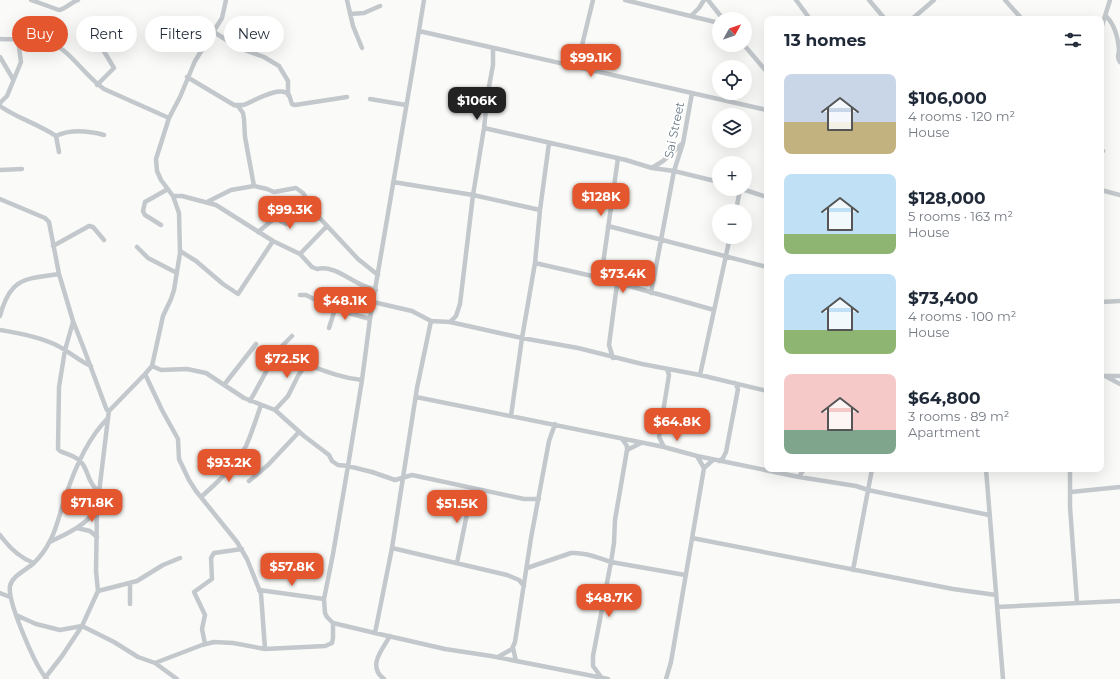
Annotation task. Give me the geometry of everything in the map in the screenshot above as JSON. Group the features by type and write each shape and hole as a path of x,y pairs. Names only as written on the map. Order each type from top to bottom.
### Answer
{"street":[{"path":"31,0 59,10 78,0"},
{"path":"216,28 222,18 226,0"},
{"path":"346,0 353,26 362,48"},
{"path":"424,0 418,31 414,67 406,105 370,319 348,466 324,599 327,617 333,623 445,649 608,679"},
{"path":"577,66 593,0"},
{"path":"625,0 712,21"},
{"path":"691,16 704,0"},
{"path":"708,0 717,12"},
{"path":"796,0 808,16"},
{"path":"869,0 882,16"},
{"path":"915,16 934,0"},
{"path":"1005,0 1019,16"},
{"path":"1104,21 1110,0"},
{"path":"350,14 364,13 380,6"},
{"path":"1106,16 1115,27 1119,49 1118,58 1120,62"},
{"path":"418,31 764,109"},
{"path":"216,33 239,48 264,57 279,66 288,81 288,95 292,104 296,105 347,98"},
{"path":"0,39 12,40"},
{"path":"450,322 456,316 460,304 488,92 493,65 493,48"},
{"path":"20,52 21,62 7,96 0,105 12,114 41,126 56,136 59,152"},
{"path":"64,52 98,84 111,93 169,118"},
{"path":"98,84 114,68 104,52"},
{"path":"108,410 118,403 152,366 163,316 171,299 180,251 179,213 173,196 161,180 157,171 156,163 159,148 169,118 180,97 195,61 201,52"},
{"path":"750,52 764,68"},
{"path":"0,57 13,79"},
{"path":"188,77 234,106 238,106 243,113 245,137 254,186"},
{"path":"234,106 243,105 270,94 284,93 288,95"},
{"name":"Sai Street","path":"651,293 674,171 683,143 692,93"},
{"path":"370,99 406,105"},
{"path":"484,128 618,158 652,168 674,171 712,180"},
{"path":"56,136 76,131 92,132 104,135"},
{"path":"511,416 522,338 535,263 549,143"},
{"path":"652,168 663,161 683,143"},
{"path":"601,278 618,158"},
{"path":"0,170 22,169"},
{"path":"393,182 474,195 540,210"},
{"path":"207,202 231,190 254,186 274,192 296,188 303,193 316,213 358,259 378,275"},
{"path":"161,225 145,215 143,211 145,202 168,189"},
{"path":"1104,191 1120,195"},
{"path":"752,192 764,196"},
{"path":"173,196 207,202 224,210 273,241 300,254 312,267 335,271 360,284 376,290"},
{"path":"0,199 49,222 59,274 73,321 108,410 108,418 98,491 97,509 96,571 98,591 82,626 45,678 21,629 10,596 10,587 12,582 34,563 50,542 58,522 65,497 80,461 101,425 108,418"},
{"path":"258,232 275,218 286,224 308,201"},
{"path":"53,246 88,226 92,227 104,240"},
{"path":"300,254 327,226"},
{"path":"608,226 764,266"},
{"path":"180,251 196,261 223,284 238,294 273,241"},
{"path":"700,375 729,244"},
{"path":"137,247 148,258 177,273"},
{"path":"535,263 601,278 617,284 714,310"},
{"path":"0,316 7,295 19,283 26,280 59,274"},
{"path":"613,358 609,345 617,284"},
{"path":"300,295 306,295 324,306 370,319"},
{"path":"1104,302 1120,301"},
{"path":"373,302 412,311 431,321 450,322 522,338 578,348 613,358 667,370 700,375 764,390"},
{"path":"330,328 335,309"},
{"path":"73,321 65,350 58,397 58,449 80,461 86,470 89,480 98,491"},
{"path":"375,633 392,548 417,388 431,321"},
{"path":"0,330 40,339 65,350 77,360 91,366"},
{"path":"250,401 278,350 292,336"},
{"path":"224,385 256,344"},
{"path":"275,410 288,396 306,364 350,379 362,380"},
{"path":"152,366 161,370 187,369 201,371 250,401 275,410 299,432 329,454 338,465 372,472 395,480 412,475 524,499 539,499"},
{"path":"664,447 659,437 669,375 667,370"},
{"path":"146,374 162,410 178,439 180,464 201,497 242,549 261,594 265,649"},
{"path":"1104,377 1120,376"},
{"path":"1104,377 1120,384"},
{"path":"719,461 723,458 726,452 738,389 735,383"},
{"path":"416,398 555,424 764,470"},
{"path":"201,497 222,478 236,462 246,446 261,405"},
{"path":"516,661 513,648 549,441 555,424"},
{"path":"249,481 268,465 299,432"},
{"path":"651,444 659,437"},
{"path":"601,677 593,666 593,656 611,562 615,520 627,450 627,446 622,439"},
{"path":"627,450 641,443"},
{"path":"697,456 704,468"},
{"path":"666,679 671,662 704,468 713,460"},
{"path":"774,472 856,486 868,490 989,515"},
{"path":"799,477 802,472"},
{"path":"853,570 871,472"},
{"path":"986,472 1003,679"},
{"path":"1070,472 1070,507 1076,603"},
{"path":"1071,492 1120,487"},
{"path":"457,563 472,489"},
{"path":"50,542 77,528 88,520 97,509"},
{"path":"77,528 90,531 97,537"},
{"path":"0,535 25,560 34,563"},
{"path":"692,538 853,570 996,596"},
{"path":"392,548 514,577 524,586"},
{"path":"205,644 202,629 205,615 194,592 212,579 211,558 214,553 242,549"},
{"path":"527,568 575,552 611,562 685,576"},
{"path":"98,591 137,581 163,565 180,558"},
{"path":"130,583 130,604"},
{"path":"259,590 324,599"},
{"path":"0,593 10,596"},
{"path":"998,607 1120,601"},
{"path":"16,614 36,624 60,630 82,626 114,642 138,657 155,663 177,679"},
{"path":"155,663 205,644 216,642 233,643 265,649 325,646 332,643 333,623"},
{"path":"384,679 375,668 376,662 390,636"},
{"path":"498,658 513,648"}]}
